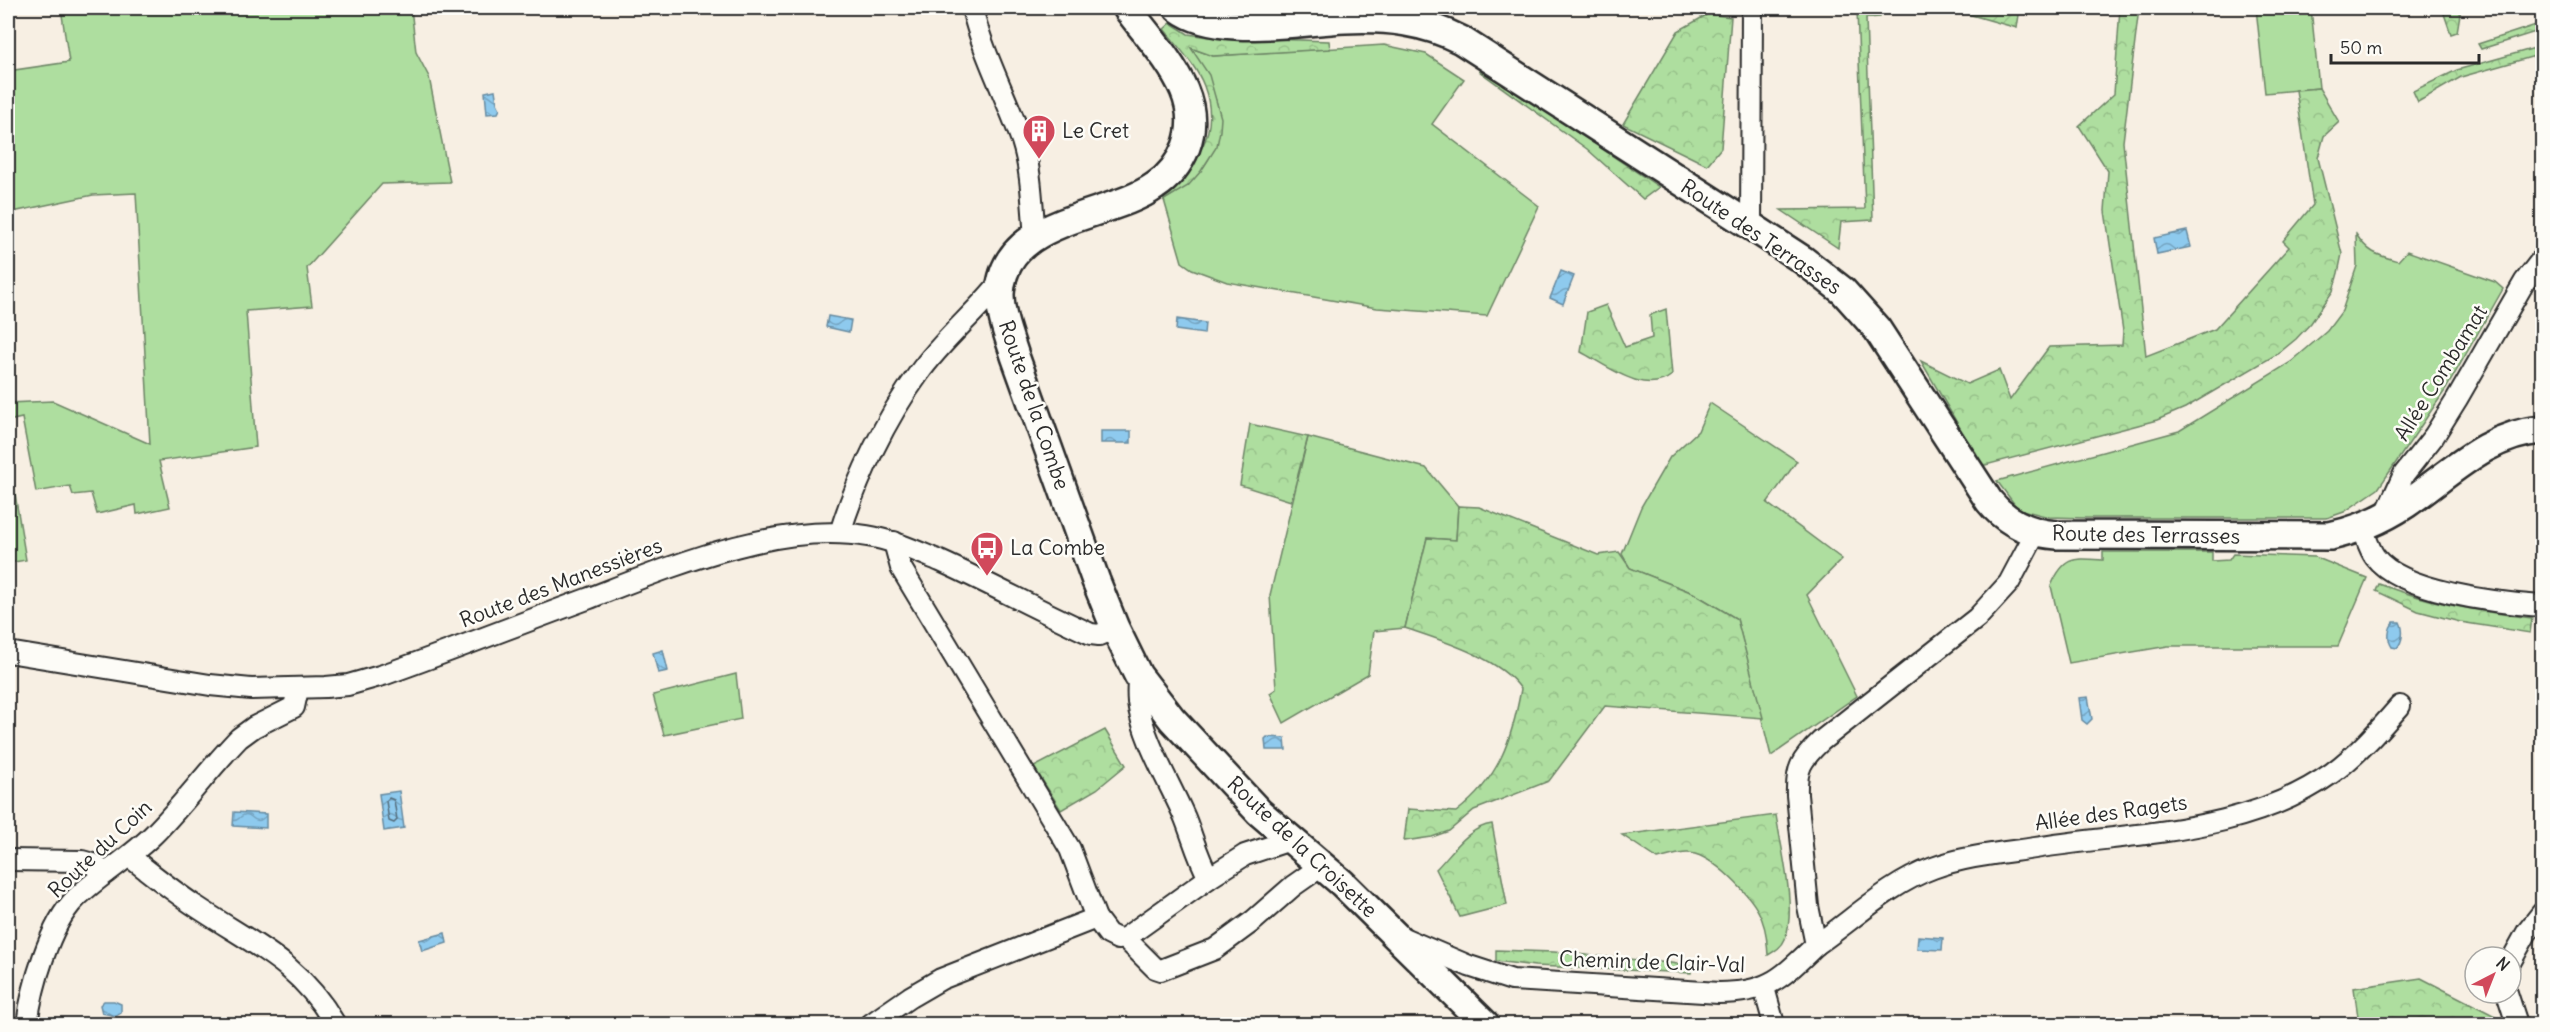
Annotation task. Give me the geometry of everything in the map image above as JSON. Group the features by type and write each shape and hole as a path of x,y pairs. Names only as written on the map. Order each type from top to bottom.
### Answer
{"street":[{"path":"972,8 979,33 1022,143 1029,171 1035,237"},
{"path":"840,533 853,491 919,372 1002,280 1010,264 1035,237 1071,219 1147,192 1174,167 1187,145 1191,124 1184,90 1167,62 1127,8"},
{"name":"Route des Terrasses","path":"1178,8 1198,19 1216,22 1258,24 1369,18 1405,21 1432,26 1461,40 1803,260 1854,301 1877,329 1989,501 2004,516 2036,532 2057,535 2330,536 2375,521 2490,444 2511,435 2542,430"},
{"path":"1751,226 1752,8"},
{"name":"Allée Combamat","path":"2375,521 2404,474 2434,436 2525,281 2542,260"},
{"name":"Route de la Combe","path":"1002,280 1001,307 1010,339 1096,581 1115,628"},
{"path":"2375,521 2376,558 2394,572 2417,584 2469,597 2541,606"},
{"path":"1815,945 1808,906 1797,795 1800,764 1821,741 1977,618 2009,583 2036,532"},
{"name":"Route des Manessières","path":"8,652 210,685 251,689 298,689 345,685 383,675 642,578 727,549 790,537 840,533 894,542 969,574 1091,634 1099,635 1115,628"},
{"path":"894,542 901,568 1070,849 1096,918 1108,934 1118,939 1125,938 1245,855 1290,840"},
{"name":"Route de la Croisette","path":"1115,628 1138,675 1172,719 1259,812 1323,865 1485,1024"},
{"path":"1138,675 1141,715 1161,768 1186,820 1198,858 1209,878"},
{"name":"Route du Coin","path":"27,1024 36,984 56,927 70,905 106,873 130,857 177,810 239,738 294,707 298,689"},
{"name":"Allée des Ragets","path":"1815,945 1899,884 1947,863 2066,843 2187,828 2271,807 2306,790 2345,764 2400,706"},
{"path":"130,857 195,906 290,968 308,984 335,1024"},
{"path":"8,860 82,861 93,864 106,873"},
{"path":"1125,938 1155,968 1161,970 1201,957 1228,940 1293,886 1323,865"},
{"path":"2520,945 2542,913"},
{"path":"871,1024 941,979 1096,918"},
{"name":"Chemin de Clair-Val","path":"1393,933 1470,966 1512,980 1719,993 1749,992 1764,988 1791,969 1815,945"},
{"path":"1764,988 1774,1024"},
{"path":"2511,1005 2517,1024"}],"green space":[{"path":"61,8 411,8 416,52 429,77 450,182 382,184 307,268 312,306 246,311 256,447 159,461 170,507 137,514 136,505 97,514 91,493 73,495 70,486 36,492 22,418 8,421 8,403 53,401 150,444 136,193 93,195 8,213 8,71 69,62"},
{"path":"1880,8 1880,17 1866,18 1873,220 1841,222 1838,248 1781,210 1865,209 1857,11"},
{"path":"1947,8 2020,8 2017,28"},
{"path":"2120,8 2139,8 2123,142 2146,356 2215,329 2289,247 2283,241 2313,205 2296,90 2319,88 2339,122 2324,136 2318,158 2342,254 2333,291 2311,323 2279,353 2185,408 2157,420 1982,466 1921,361 1967,384 1999,370 2010,400 2049,347 2122,345 2123,331 2105,211 2108,171 2079,126 2114,94"},
{"path":"2256,8 2311,8 2319,88 2265,93"},
{"path":"2442,8 2461,8 2457,32 2451,34"},
{"path":"1708,14 1731,17 1721,148 1707,165 1623,124 1678,31"},
{"path":"1171,23 1188,34 1208,37 1329,41 1330,49 1213,56 1191,48 1209,75 1221,118 1220,131 1217,146 1201,171 1188,186 1164,200 1163,195 1195,160 1202,147 1210,119 1209,103 1201,78 1164,29"},
{"path":"2542,23 2542,30 2481,49 2478,44"},
{"path":"1384,45 1426,54 1464,79 1432,124 1539,206 1487,316 1377,308 1227,282 1192,269 1182,262 1164,200 1194,179 1216,145 1219,131 1217,103 1191,48 1213,56"},
{"path":"2542,46 2542,54 2461,77 2418,102 2413,91 2457,70"},
{"path":"1481,68 1659,187 1643,199 1587,149 1479,71"},
{"path":"2356,234 2369,249 2379,255 2398,261 2407,251 2495,282 2503,289 2446,389 2378,489 2344,512 2327,518 2086,518 2049,517 2018,509 1997,481 2179,431 2291,362 2327,331 2342,311 2357,266"},
{"path":"1606,305 1625,347 1652,338 1650,315 1666,309 1672,375 1661,381 1650,383 1638,381 1614,371 1581,352 1587,312"},
{"path":"1710,403 1797,461 1767,503 1842,559 1807,595 1857,696 1771,756 1737,619 1693,593 1630,568 1622,554 1641,507 1670,457 1698,431"},
{"path":"1250,424 1308,437 1291,501 1240,485"},
{"path":"1308,437 1426,468 1458,506 1456,540 1427,538 1405,628 1374,631 1368,674 1284,723 1270,693 1276,689 1270,595"},
{"path":"8,452 26,560 8,563"},
{"path":"1458,506 1479,507 1598,555 1619,552 1630,568 1693,593 1737,619 1763,718 1605,706 1549,781 1474,810 1449,831 1432,837 1404,841 1408,809 1456,812 1483,786 1508,742 1521,689 1499,668 1484,659 1451,644 1405,628 1427,538 1456,540"},
{"path":"2103,552 2212,552 2212,561 2229,560 2233,554 2315,557 2367,578 2338,646 2168,646 2069,663 2051,586 2065,564 2077,559 2103,560"},
{"path":"2379,584 2454,606 2532,618 2530,633 2460,622 2418,611 2376,591"},
{"path":"736,674 741,719 664,735 653,695"},
{"path":"1105,730 1126,765 1097,789 1061,810 1034,767"},
{"path":"1776,815 1787,878 1789,911 1784,942 1768,955 1765,931 1759,914 1745,893 1725,873 1695,854 1681,853 1658,859 1622,835"},
{"path":"1492,824 1507,905 1460,917 1436,869 1468,835 1483,826"},
{"path":"1496,950 1554,952 1691,965 1691,973 1535,966 1496,961"},
{"path":"2421,978 2463,1000 2463,1005 2474,1005 2495,1016 2493,1024 2359,1024 2354,988"}],"water":[{"path":"495,90 500,109 498,113 487,114 485,92"},
{"path":"2187,231 2191,247 2157,254 2154,238"},
{"path":"1561,271 1574,276 1563,304 1550,298"},
{"path":"828,316 851,320 849,332 826,327"},
{"path":"1177,319 1205,323 1204,334 1176,330"},
{"path":"1101,431 1131,431 1131,443 1101,443"},
{"path":"2394,622 2400,622 2402,628 2402,639 2397,648 2392,647 2389,638 2390,627"},
{"path":"663,650 668,671 658,673 653,653"},
{"path":"2088,697 2092,719 2087,724 2082,720 2079,698"},
{"path":"1267,737 1285,738 1286,750 1266,750 1265,739"},
{"path":"399,791 404,828 384,831 379,794"},
{"path":"234,812 266,814 266,828 233,826"},
{"path":"445,933 447,943 422,951 419,940"},
{"path":"1918,936 1943,938 1942,950 1917,949"},
{"path":"104,1001 121,1004 121,1013 116,1016 102,1013 100,1005"}],"place":[{"name":"Le Cret","path":"1039,160"},
{"name":"La Combe","path":"987,577"}]}
